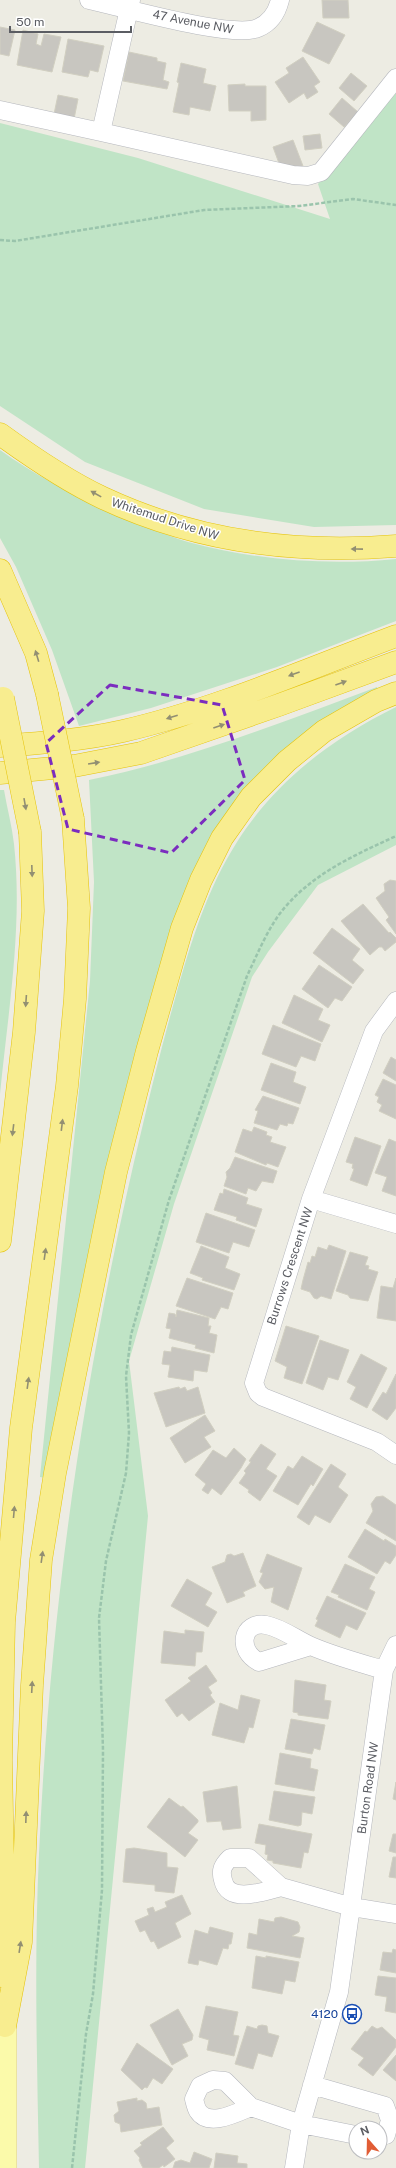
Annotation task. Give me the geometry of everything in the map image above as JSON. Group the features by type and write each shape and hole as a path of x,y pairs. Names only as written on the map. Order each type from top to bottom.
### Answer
{"highway":[{"name":"Whitemud Drive NW","path":"0,434 51,469 102,498 134,511 217,537 257,544 313,548 365,549 396,546"},
{"path":"0,570 36,653 47,694 73,819 79,908 75,999 67,1086 21,1428 4,1622 1,1760 5,2026"},
{"path":"0,746 74,740 147,725 196,710 396,636"},
{"path":"0,772 74,766 141,752 279,705 396,662"},
{"path":"0,1241 24,1032 33,911 30,832 1,692"},
{"path":"5,2026 21,1942 32,1677 41,1560 55,1473 116,1172 147,1051 182,928 201,880 222,838 251,798 288,761 324,731 376,701 396,693"}],"main road":[{"path":"5,2026 5,2168"}],"street":[{"name":"47 Avenue NW","path":"89,0 130,4 232,31 258,28 271,18 277,10 280,0"},
{"path":"102,132 130,4"},
{"path":"0,110 293,175 308,176 321,172 396,78"},
{"name":"Burrows Crescent NW","path":"396,1001 374,1031 312,1199 254,1377 255,1387 263,1397 377,1442 396,1455"},
{"path":"312,1199 396,1224"},
{"name":"Burton Road NW","path":"294,2168 301,2124 339,1992 384,1670 396,1645"},
{"path":"311,1646 384,1670"},
{"path":"281,1886 352,1907 396,1914"},
{"path":"312,2085 385,2106 390,2120 388,2128"},
{"path":"251,2106 301,2124 348,2133"}],"path":[{"path":"0,240 14,241 204,210 299,206 353,199 396,205"},
{"path":"72,2168 85,2042 93,1994 102,1890 103,1750 99,1618 106,1561 126,1473 129,1434 126,1376 131,1335 169,1200 247,976 257,955 285,907 317,877 345,860 396,836"}],"highlighted area":[{"path":"110,685 222,705 245,780 171,853 68,829 46,743"}],"green space":[{"path":"396,93 396,525 314,527 204,509 85,462 0,406 0,123 138,158 330,219 318,184"},
{"path":"0,450 35,473 71,493 129,519 188,542 239,553 291,560 344,562 396,559 396,621 277,667 151,708 79,726 52,650 16,567 0,538"},
{"path":"377,687 378,690 205,853 46,1478 40,1477 90,981 94,882 89,780 126,772 199,751 270,727"},
{"path":"396,707 396,845 318,885 268,952 252,977 174,1204 129,1361 148,1516 85,2168 39,2168 36,2011 37,1893 44,1762 61,1578 73,1486 104,1305 122,1214 151,1092 176,995 194,936 208,897 226,860 237,842 252,820 269,800 287,781 307,764 349,733"},
{"path":"0,790 4,790 13,837 17,907 16,938 0,1094"}],"building":[{"path":"322,0 348,0 349,18 323,18"},
{"path":"317,22 345,35 329,64 302,51"},
{"path":"0,27 15,30 9,56 0,54"},
{"path":"23,30 38,34 36,44 41,46 44,34 61,37 52,72 17,65"},
{"path":"68,39 104,46 98,72 90,70 88,77 62,72"},
{"path":"129,52 157,58 157,61 166,63 163,80 169,82 167,89 123,81"},
{"path":"303,57 320,82 314,86 318,92 307,99 304,93 289,103 275,82 289,73 286,68"},
{"path":"181,63 206,69 203,83 216,86 210,111 190,107 189,115 173,112 179,83 177,82"},
{"path":"351,73 367,86 354,101 339,88"},
{"path":"245,84 245,86 266,86 266,120 251,121 251,111 229,111 228,85"},
{"path":"58,95 78,99 74,119 54,114"},
{"path":"342,98 358,112 344,127 329,114"},
{"path":"320,134 322,148 305,150 303,136"},
{"path":"293,140 303,166 288,171 280,166 273,147"},
{"path":"390,880 396,881 396,934 386,920 389,917 376,898 385,891 384,884"},
{"path":"363,904 389,933 390,932 396,938 396,942 385,951 382,947 379,947 370,955 341,921"},
{"path":"332,928 360,949 352,960 364,970 353,984 313,953"},
{"path":"319,965 352,987 342,1001 335,998 328,1008 302,989"},
{"path":"294,995 323,1009 318,1020 330,1025 322,1042 282,1023"},
{"path":"273,1025 321,1044 315,1061 301,1056 296,1067 262,1054"},
{"path":"391,1057 396,1060 396,1081 383,1073"},
{"path":"271,1063 296,1072 293,1082 306,1087 300,1104 261,1090"},
{"path":"383,1079 396,1085 396,1119 379,1111 382,1105 377,1102 379,1097 375,1095"},
{"path":"263,1096 299,1108 293,1124 288,1123 287,1126 280,1124 277,1130 254,1123 258,1111 255,1110"},
{"path":"254,1127 267,1132 266,1135 272,1137 270,1142 286,1147 278,1167 267,1163 266,1165 235,1152 243,1129 252,1132"},
{"path":"355,1137 381,1146 367,1186 350,1180 354,1169 352,1168 353,1164 346,1162"},
{"path":"389,1139 396,1142 396,1196 382,1191 387,1177 375,1173"},
{"path":"235,1157 277,1171 273,1183 262,1181 256,1191 248,1188 246,1194 224,1186 227,1177 226,1172 230,1168"},
{"path":"224,1189 248,1198 246,1204 262,1209 256,1227 236,1220 237,1217 214,1210 220,1193 223,1194"},
{"path":"206,1213 255,1230 249,1247 233,1242 229,1253 196,1242"},
{"path":"329,1245 346,1251 331,1299 321,1296 317,1299 314,1298 310,1292 301,1289 303,1280 308,1262 310,1263 312,1256 315,1257 318,1247 327,1250"},
{"path":"201,1246 229,1257 225,1268 240,1274 234,1290 202,1280 203,1278 190,1273"},
{"path":"350,1252 368,1257 365,1265 369,1266 368,1269 378,1272 368,1301 350,1298 348,1295 336,1291"},
{"path":"187,1278 233,1293 228,1309 221,1307 215,1319 176,1306"},
{"path":"396,1278 396,1321 377,1318 381,1286 393,1288"},
{"path":"177,1310 209,1318 208,1326 211,1326 209,1333 217,1335 214,1353 195,1348 196,1345 169,1338 171,1329 166,1328 169,1313 175,1314 176,1317"},
{"path":"286,1326 319,1336 302,1384 284,1378 287,1367 275,1361"},
{"path":"320,1340 349,1350 338,1380 328,1377 323,1390 306,1383"},
{"path":"172,1347 210,1355 207,1372 194,1370 193,1381 168,1377 170,1365 162,1364 164,1351 171,1352"},
{"path":"361,1354 387,1368 367,1408 350,1399 356,1387 347,1382"},
{"path":"396,1374 396,1408 387,1420 372,1410 383,1392 386,1394"},
{"path":"179,1387 180,1389 185,1387 187,1391 198,1387 205,1413 166,1427 154,1393"},
{"path":"205,1415 215,1431 204,1437 211,1447 185,1463 170,1438"},
{"path":"261,1444 276,1454 266,1469 277,1476 260,1501 239,1483 246,1473 244,1471 251,1462 249,1461"},
{"path":"234,1448 246,1459 241,1468 221,1495 212,1488 208,1494 202,1490 206,1484 195,1475 213,1450 226,1458"},
{"path":"302,1456 323,1469 313,1486 311,1484 298,1505 273,1491 288,1466 293,1469"},
{"path":"331,1464 346,1474 338,1487 348,1495 330,1523 315,1515 309,1525 297,1517"},
{"path":"383,1496 396,1505 396,1541 366,1523 373,1511 371,1504 376,1497"},
{"path":"365,1529 384,1541 385,1539 396,1546 396,1555 390,1564 385,1561 377,1574 348,1557"},
{"path":"243,1553 256,1586 243,1592 245,1596 227,1603 212,1567 225,1562 227,1555 231,1554 234,1556"},
{"path":"267,1554 302,1568 288,1610 271,1602 274,1587 265,1589 259,1582 263,1573 260,1572"},
{"path":"345,1564 375,1577 369,1589 375,1592 367,1610 338,1597 339,1595 331,1592"},
{"path":"187,1579 212,1593 205,1605 217,1612 208,1627 171,1606"},
{"path":"327,1596 366,1613 357,1630 346,1625 340,1638 315,1626 318,1620 316,1619"},
{"path":"185,1630 204,1632 202,1652 196,1652 195,1666 161,1663 164,1631 185,1634"},
{"path":"206,1665 217,1681 208,1687 212,1693 210,1695 215,1702 189,1721 182,1713 177,1717 165,1700 191,1681 188,1678"},
{"path":"295,1680 326,1685 324,1700 331,1701 328,1719 298,1715 298,1713 293,1712"},
{"path":"241,1695 260,1700 253,1728 249,1727 244,1743 212,1735 220,1703 238,1710"},
{"path":"291,1719 325,1725 320,1750 314,1748 312,1754 285,1749"},
{"path":"280,1753 311,1759 310,1768 318,1770 314,1791 275,1784"},
{"path":"396,1782 396,1800 393,1799"},
{"path":"237,1786 241,1828 223,1830 221,1821 207,1822 203,1792"},
{"path":"274,1791 315,1797 312,1814 302,1812 301,1825 298,1826 269,1820"},
{"path":"169,1798 181,1807 183,1806 198,1820 198,1822 188,1833 198,1840 185,1857 147,1827"},
{"path":"259,1824 312,1834 308,1853 304,1852 301,1868 273,1863 273,1861 267,1860 268,1855 265,1854 266,1845 255,1843"},
{"path":"393,1834 396,1834 396,1853 389,1851"},
{"path":"134,1848 167,1853 167,1867 178,1868 174,1893 155,1891 155,1885 123,1882 126,1849"},
{"path":"393,1857 396,1857 396,1878 389,1877"},
{"path":"182,1895 191,1914 175,1923 181,1937 158,1949 154,1941 151,1942 145,1930 140,1932 135,1921 149,1915 147,1909 153,1907 155,1912 167,1907 165,1902"},
{"path":"281,1917 298,1922 300,1927 299,1932 292,1936 304,1938 300,1958 247,1948 249,1933 257,1935 259,1919 274,1922 275,1918"},
{"path":"210,1927 233,1933 231,1944 229,1944 228,1949 223,1948 217,1965 199,1960 198,1965 188,1963 195,1930 208,1934"},
{"path":"393,1949 396,1950 396,1973 380,1970 383,1952 392,1953"},
{"path":"256,1956 266,1958 266,1956 299,1962 295,1982 285,1980 282,1994 252,1988"},
{"path":"378,1976 396,1978 396,2013 385,2011 387,1997 375,1995"},
{"path":"206,2006 238,2012 233,2035 239,2036 234,2056 207,2050 209,2040 199,2037"},
{"path":"178,2009 193,2035 192,2040 182,2044 188,2056 172,2065 150,2025"},
{"path":"247,2026 257,2029 258,2026 267,2026 268,2033 279,2036 272,2057 258,2053 253,2069 235,2064"},
{"path":"372,2026 377,2029 382,2027 396,2040 396,2047 373,2076 358,2065 364,2058 351,2049 365,2031 367,2032"},
{"path":"137,2043 173,2069 162,2084 153,2078 147,2088 145,2087 142,2090 121,2070"},
{"path":"396,2055 396,2081 383,2070"},
{"path":"137,2098 137,2101 142,2100 146,2103 147,2109 159,2107 162,2125 121,2132 120,2124 115,2122 114,2115 119,2111 117,2102"},
{"path":"163,2127 174,2141 166,2148 175,2159 164,2167 163,2165 159,2168 143,2168 139,2160 140,2158 134,2151 142,2145 140,2143"},
{"path":"194,2152 212,2159 209,2168 173,2168 175,2162 181,2160 190,2163"},
{"path":"216,2153 238,2156 237,2163 247,2164 247,2168 214,2168"}],"place":[{"name":"4120","path":"352,2014"}]}
